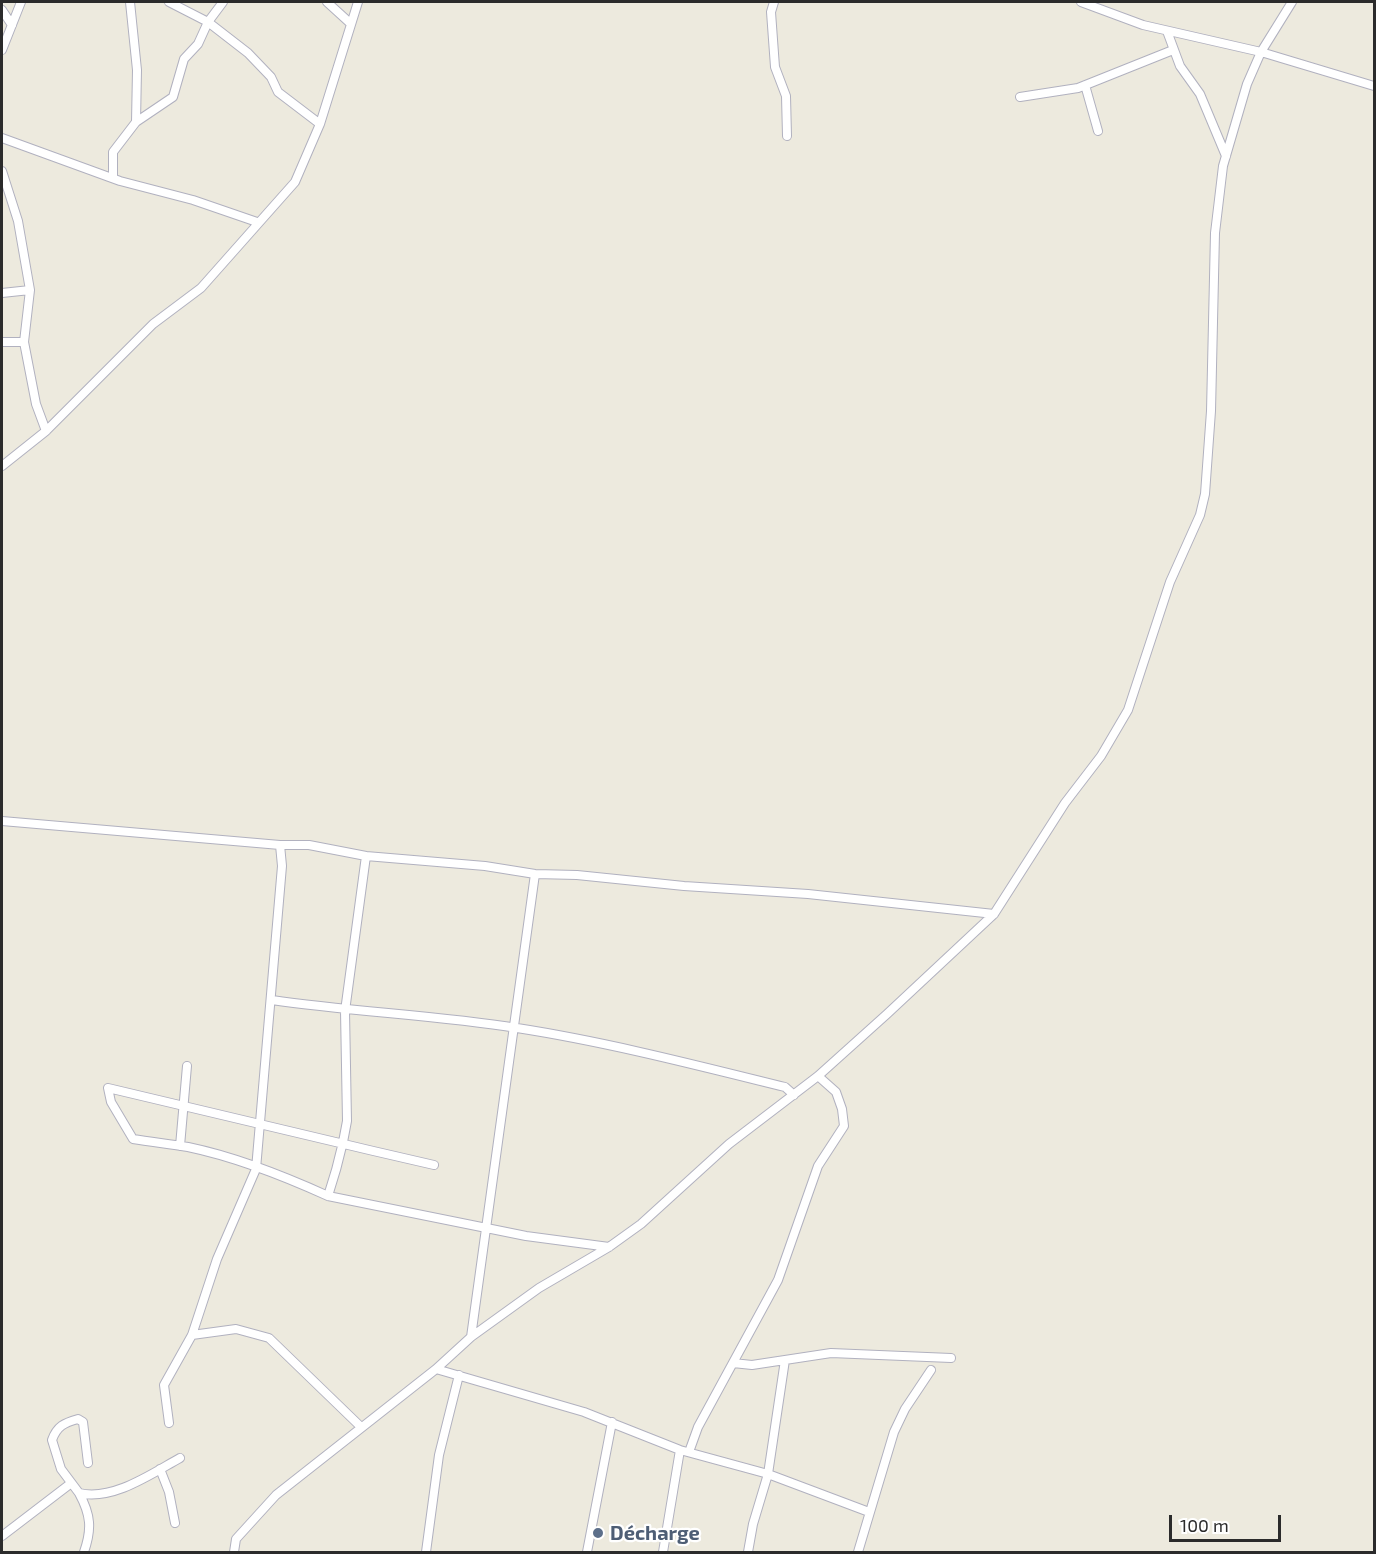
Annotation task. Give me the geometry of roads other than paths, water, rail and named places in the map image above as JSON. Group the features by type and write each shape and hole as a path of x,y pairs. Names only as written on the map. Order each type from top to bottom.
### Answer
{"street":[{"path":"2,50 21,2"},
{"path":"130,2 136,70 136,122"},
{"path":"169,2 208,22 248,53 271,77 278,92 320,124"},
{"path":"113,177 113,152 136,122 173,97 184,60 198,44 208,22 223,2"},
{"path":"327,2 350,23"},
{"path":"2,466 46,432 153,324 201,288 231,257 257,222 295,182 320,124 358,2"},
{"path":"774,2 771,12 774,67 786,96 787,136"},
{"path":"1081,2 1103,6 1167,31 1261,52 1374,86"},
{"path":"234,1552 236,1539 276,1495 335,1450 360,1426 436,1369 471,1337 539,1288 609,1247 641,1224 729,1144 818,1076 994,914 1059,811 1101,756 1128,710 1170,582 1200,514 1205,494 1211,411 1215,233 1226,156 1247,84 1261,52 1292,2"},
{"path":"2,10 12,25"},
{"path":"1167,31 1173,50 1200,94 1226,156"},
{"path":"1020,97 1086,86 1173,50"},
{"path":"1086,86 1098,131"},
{"path":"2,138 113,177 193,200 257,222"},
{"path":"2,171 18,221 30,290 24,342 36,404 46,432"},
{"path":"2,293 30,290"},
{"path":"2,342 24,342"},
{"path":"2,821 280,845 309,845 366,856 485,866 535,874 577,875 684,886 772,891 994,914"},
{"path":"169,1423 164,1385 192,1335 209,1281 256,1169 282,866 280,845"},
{"path":"328,1196 348,1121 345,1011 366,856"},
{"path":"471,1337 535,874"},
{"path":"272,1000 345,1011 514,1027 664,1057 784,1087 794,1095"},
{"path":"180,1146 187,1066"},
{"path":"663,1552 685,1451 778,1280 818,1166 843,1126 842,1109 836,1092 818,1076"},
{"path":"434,1165 108,1088 111,1101 133,1139 180,1146 277,1173 328,1196 485,1227 609,1247"},
{"path":"192,1335 236,1329 269,1338 360,1426"},
{"path":"734,1363 752,1365 831,1353 951,1359"},
{"path":"748,1552 753,1524 768,1474 784,1360"},
{"path":"436,1369 459,1374 612,1422 685,1451 768,1474 869,1512"},
{"path":"858,1552 894,1432 931,1370"},
{"path":"429,1552 439,1455 459,1374"},
{"path":"84,1552 90,1524 88,1509 62,1469 52,1440 55,1431 65,1422 78,1419 83,1422 88,1463"},
{"path":"587,1552 612,1422"},
{"path":"79,1493 111,1491 180,1458"},
{"path":"160,1469 169,1492 175,1523"},
{"path":"2,1536 70,1484"}],"place":[{"name":"Décharge","path":"598,1533"}]}
